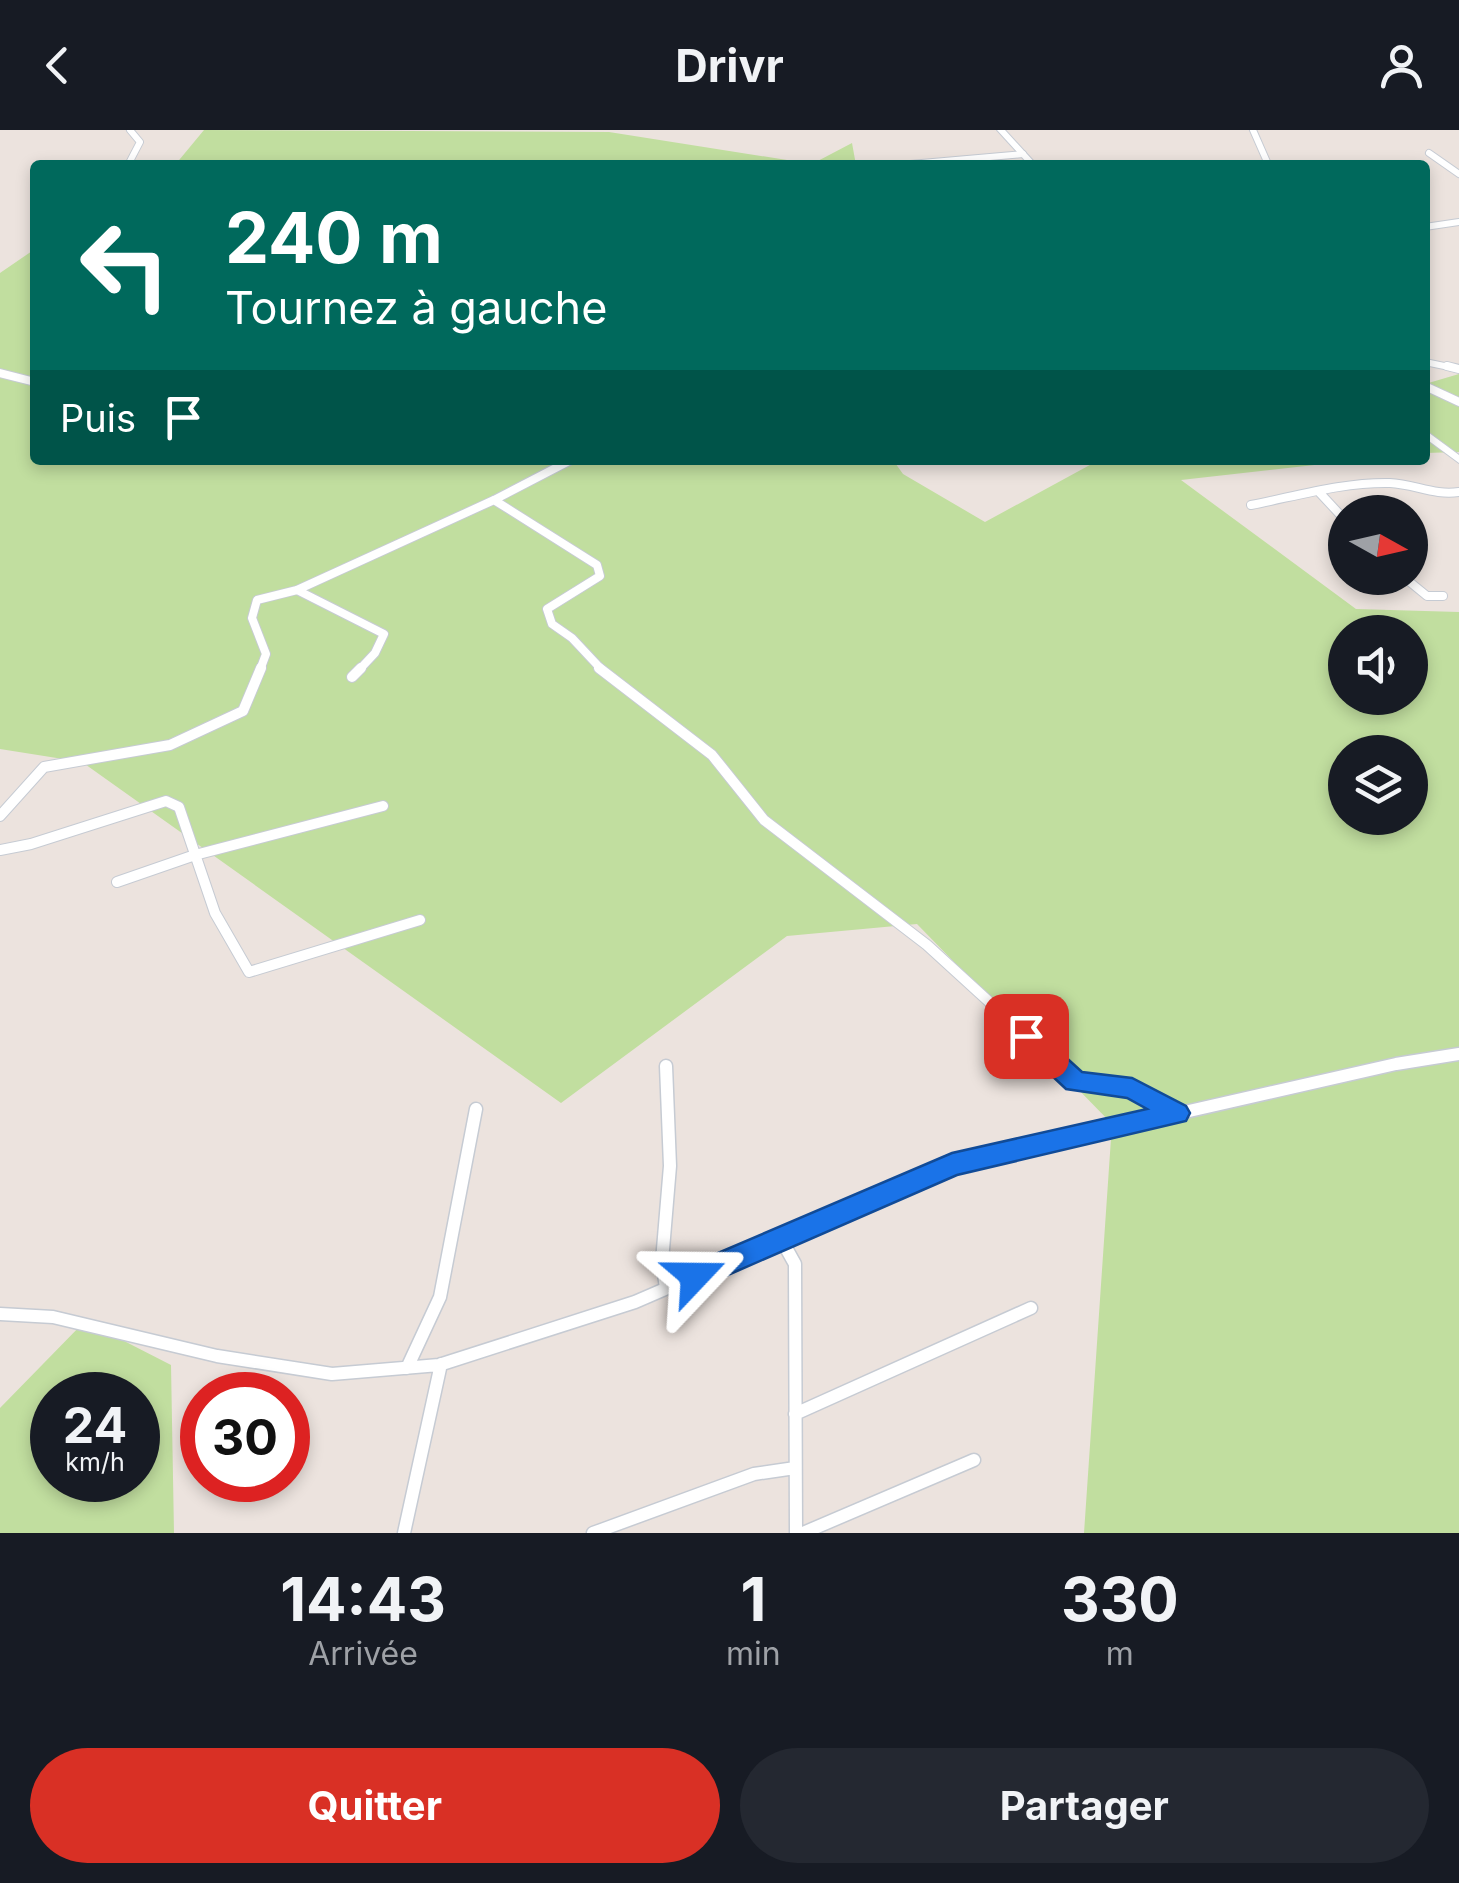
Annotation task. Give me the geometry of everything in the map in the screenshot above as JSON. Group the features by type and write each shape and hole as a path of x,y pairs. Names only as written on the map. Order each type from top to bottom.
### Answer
{"street":[{"path":"130,130 140,142 131,160"},
{"path":"1001,130 1029,160"},
{"path":"1253,130 1266,160"},
{"path":"1429,153 1459,174"},
{"path":"955,160 1023,154"},
{"path":"1430,225 1459,222"},
{"path":"1430,363 1459,369"},
{"path":"0,373 30,381"},
{"path":"1430,388 1459,402"},
{"path":"1430,437 1459,460"},
{"path":"0,816 44,767 170,746 243,710 266,654 252,618 257,600 297,590 561,465"},
{"path":"1251,505 1319,492 1408,484 1440,496 1459,492"},
{"path":"1319,492 1328,502"},
{"path":"494,500 597,565 600,576 547,609 552,624 572,638 593,663 712,755 764,820 927,946 1076,1081 1132,1088 1178,1114"},
{"path":"297,590 384,634 375,653 352,677"},
{"path":"1426,595 1443,596"},
{"path":"0,850 31,844 166,801 180,807 215,914 249,972 420,920"},
{"path":"117,882 196,855 382,806"},
{"path":"0,1314 53,1317 218,1356 332,1374 442,1364 666,1288 952,1165 1396,1064 1459,1054"},
{"path":"666,1066 670,1166 662,1261 666,1288"},
{"path":"407,1368 440,1297 476,1109"},
{"path":"781,1239 796,1264 795,1468 800,1533 974,1460"},
{"path":"795,1414 1030,1308"},
{"path":"404,1533 442,1364"},
{"path":"593,1533 754,1474 795,1468"}],"green space":[{"path":"204,130 609,132 787,160 179,160"},
{"path":"852,143 855,160 820,160"},
{"path":"30,252 30,465 897,465 903,474 985,522 1090,465 1314,465 1181,480 1328,588 1328,595 1337,595 1356,609 1459,612 1459,1533 1084,1533 1112,1124 917,924 787,936 561,1103 82,762 0,749 0,273"},
{"path":"1459,374 1459,452 1430,453 1430,383"},
{"path":"85,1321 171,1365 174,1533 0,1533 0,1408 30,1377 30,1502 160,1502 160,1372 35,1372"}],"route":[{"path":"695,1276 952,1165 1177,1113 1132,1088 1076,1081 1026,1036"}]}
